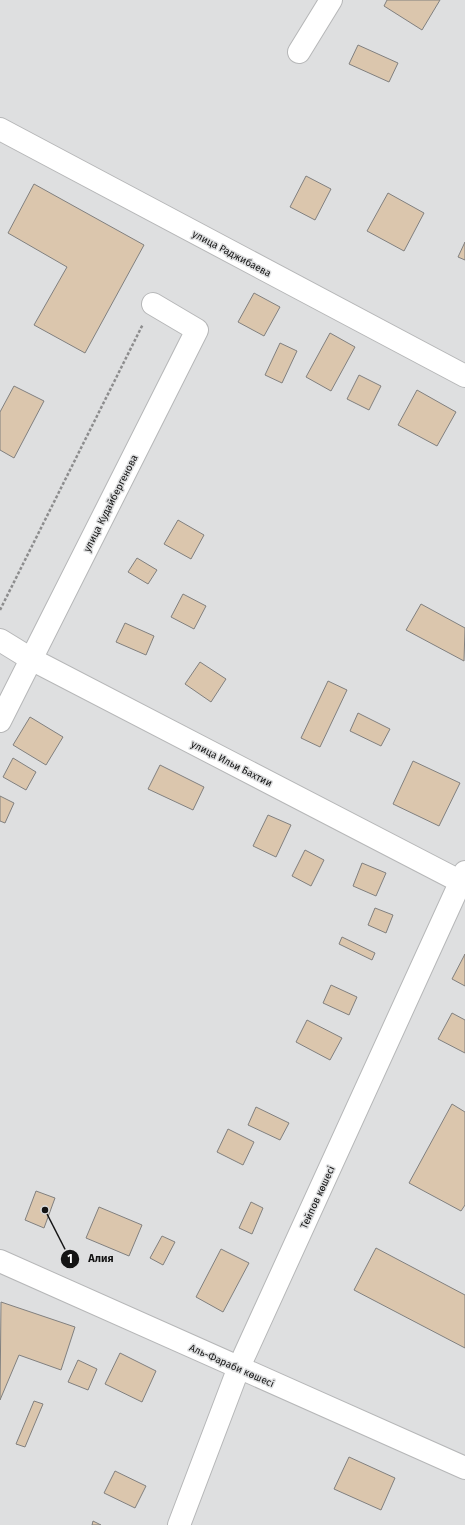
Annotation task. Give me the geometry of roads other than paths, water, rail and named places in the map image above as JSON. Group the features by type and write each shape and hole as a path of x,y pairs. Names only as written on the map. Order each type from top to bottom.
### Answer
{"street":[{"path":"299,52 331,0"},
{"name":"улица Раджибаева","path":"0,129 465,376"},
{"name":"улица Кудайбергенова","path":"0,721 197,330 153,304"},
{"name":"улица Ильи Бахтии","path":"0,640 31,659 464,880"},
{"name":"Тейпов көшесі","path":"179,1525 239,1367 464,880"},
{"name":"Аль-Фараби көшесі","path":"0,1262 465,1468"}],"place":[{"name":"Алия","path":"45,1210"}]}
